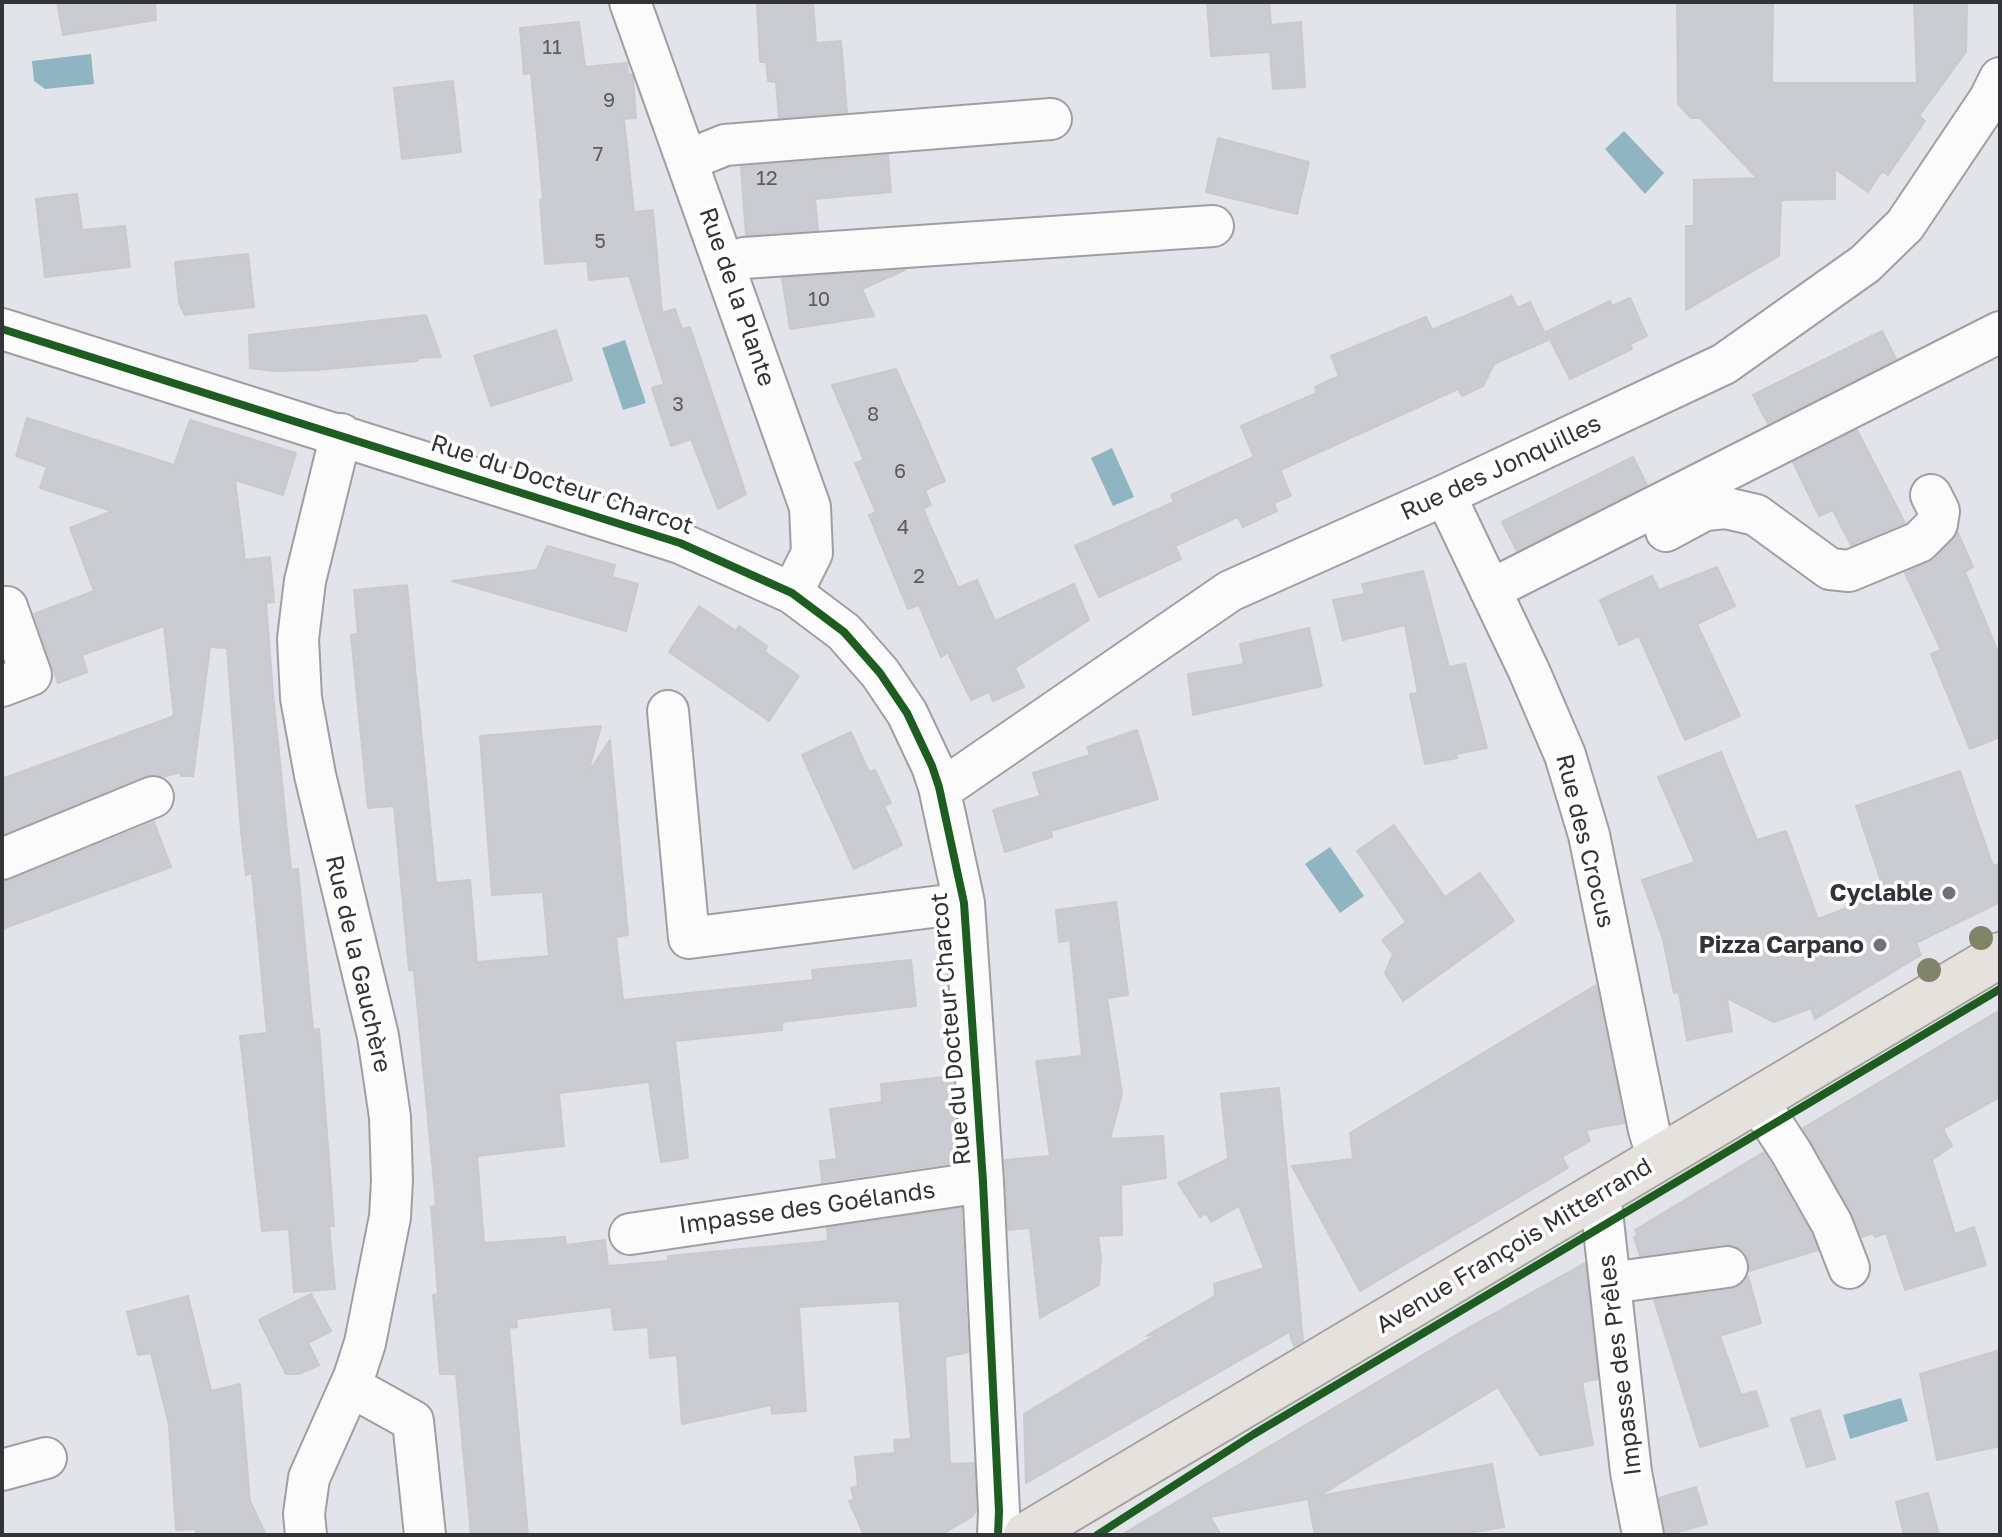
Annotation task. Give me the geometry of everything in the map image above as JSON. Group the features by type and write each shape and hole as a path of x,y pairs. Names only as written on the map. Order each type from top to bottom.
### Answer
{"main road":[{"name":"Avenue François Mitterrand","path":"1026,1535 2000,955"}],"street":[{"name":"Rue de la Plante","path":"643,4 688,160 810,507 812,553 792,593"},
{"name":"Rue des Jonquilles","path":"939,787 954,781 1230,591 1445,495 1724,364 1865,264 1905,225 1989,100 2000,78"},
{"path":"688,160 725,145 1051,119"},
{"path":"725,265 744,258 1213,226"},
{"name":"Rue du Docteur Charcot","path":"2,329 680,543 792,593 844,632 880,673 907,713 939,787 964,903 983,1182 998,1535"},
{"path":"1496,603 2000,332"},
{"name":"Rue de la Gauchère","path":"306,1535 304,1514 309,1478 350,1386 365,1343 390,1217 390,1117 378,1036 315,775 301,698 298,639 305,581 341,434"},
{"name":"Rue des Crocus","path":"1445,495 1565,755 1589,835 1649,1130 1658,1159"},
{"path":"1496,603 1705,510 1726,508 1756,515 1830,569 1849,571 1919,542 1937,524 1939,511 1931,495"},
{"path":"2,686 31,675 7,607"},
{"path":"668,711 689,938 964,903"},
{"path":"2,859 153,797"},
{"path":"1757,1100 1832,1224 1849,1268"},
{"name":"Impasse des Goélands","path":"630,1234 983,1182"},
{"name":"Impasse des Prêles","path":"1600,1194 1631,1472 1643,1535"},
{"path":"1610,1283 1727,1267"},
{"path":"350,1386 413,1421 425,1535"},
{"path":"2,1470 46,1458"}],"water":[{"path":"91,54 94,84 45,89 34,81 32,61"},
{"path":"1624,131 1664,173 1645,194 1605,149"},
{"path":"625,340 646,403 623,410 602,348"},
{"path":"1112,448 1134,497 1113,506 1091,458"},
{"path":"1330,847 1364,896 1340,913 1305,864"},
{"path":"1901,1398 1908,1421 1850,1439 1843,1415"}],"building":[{"path":"57,2 155,2 156,20 63,35"},
{"path":"813,2 816,43 841,41 847,112 779,118 776,82 768,81 766,62 760,62 757,5"},
{"path":"1207,2 1269,2 1271,25 1301,22 1305,87 1273,89 1270,52 1211,56"},
{"path":"1677,2 1773,2 1772,83 1917,83 1914,2 1967,2 1966,52 1919,116 1925,121 1888,175 1882,171 1868,192 1835,169 1835,199 1781,200 1779,256 1686,310 1686,226 1694,226 1694,180 1757,178 1700,118 1691,118 1678,104"},
{"path":"579,22 585,67 627,63 628,74 633,78 636,118 624,119 634,212 653,210 662,313 675,309 682,329 690,327 746,494 718,509 691,439 671,446 652,388 664,384 629,276 589,280 587,261 545,264 540,200 543,199 531,73 524,74 520,28"},
{"path":"453,81 461,152 402,159 394,88"},
{"path":"1218,138 1309,162 1297,214 1206,192"},
{"path":"888,155 891,192 815,199 818,230 746,235 741,167"},
{"path":"77,194 82,230 125,226 130,267 45,277 36,199"},
{"path":"248,254 254,307 185,315 179,303 175,262"},
{"path":"905,270 862,289 874,316 790,329 782,278"},
{"path":"1512,296 1517,308 1530,302 1548,340 1494,364 1483,386 1462,396 1458,389 1280,470 1291,496 1274,503 1277,511 1243,527 1238,517 1175,546 1181,559 1099,597 1075,546 1174,502 1171,495 1254,457 1241,426 1317,393 1315,387 1339,376 1331,356 1426,317 1432,330"},
{"path":"1630,298 1647,336 1630,344 1632,349 1570,379 1546,332 1610,301 1612,306"},
{"path":"426,315 441,357 316,370 250,368 249,335"},
{"path":"556,330 572,380 491,406 474,356"},
{"path":"1882,331 1896,359 1768,424 1753,395"},
{"path":"896,369 945,481 925,490 931,505 923,509 958,588 977,580 995,621 1074,584 1089,620 1015,668 1024,687 993,701 989,692 971,700 948,653 941,657 919,605 908,609 869,515 876,512 855,463 864,460 832,385"},
{"path":"27,418 174,465 190,420 296,453 283,495 235,480 245,560 270,557 274,602 266,603 273,694 291,870 298,869 313,1030 319,1029 334,1226 329,1226 335,1289 294,1292 289,1229 262,1231 240,1036 267,1033 252,873 246,875 241,831 227,648 210,647 193,776 181,776 180,772 163,777 155,774 144,776 2,834 2,779 174,716 164,626 82,655 87,672 58,683 34,614 94,591 70,528 112,511 40,488 47,467 16,456"},
{"path":"1857,430 1905,523 1851,545 1833,510 1819,516 1793,462"},
{"path":"1633,457 1647,485 1517,551 1502,522"},
{"path":"1958,533 1973,567 1965,572 2000,657 2000,737 1970,749 1931,654 1941,650 1905,573 1935,559"},
{"path":"547,546 615,565 612,577 638,584 626,631 452,581 537,570"},
{"path":"1717,567 1735,606 1697,624 1740,716 1685,740 1639,636 1619,645 1600,600 1652,576 1659,590"},
{"path":"1423,571 1449,667 1465,664 1487,748 1425,764 1410,694 1418,693 1405,625 1343,640 1333,600 1365,594 1362,584"},
{"path":"407,585 436,883 470,880 477,962 549,956 543,892 492,895 480,736 601,726 588,773 610,740 628,935 616,937 623,1000 813,980 812,970 911,960 916,1006 782,1022 782,1030 675,1041 688,1158 661,1162 649,1082 559,1093 564,1146 477,1156 484,1243 565,1237 566,1245 605,1240 608,1266 668,1261 668,1256 828,1241 827,1228 961,1208 968,1352 945,1357 950,1464 974,1463 976,1511 941,1535 864,1535 849,1501 854,1500 851,1488 858,1486 855,1457 895,1453 894,1440 911,1439 899,1301 799,1307 806,1411 772,1414 771,1405 682,1424 677,1355 650,1358 648,1327 614,1330 611,1307 516,1319 517,1327 509,1328 528,1535 471,1535 456,1374 440,1374 433,1295 438,1294 431,1207 436,1205 414,970 409,970 394,806 368,808 351,635 358,634 354,590"},
{"path":"699,606 736,631 739,626 767,646 765,652 799,676 769,721 669,652"},
{"path":"1309,628 1322,686 1193,715 1188,674 1244,664 1240,644"},
{"path":"1137,730 1158,799 1051,831 1052,837 1005,852 993,810 1040,796 1033,773 1090,755 1087,747"},
{"path":"851,732 869,772 875,770 891,803 884,806 902,845 854,869 802,755"},
{"path":"1721,752 1757,840 1786,831 1818,919 1885,893 1856,806 1960,771 1993,866 2000,864 2000,902 1916,943 1921,955 1815,1019 1811,1008 1774,1022 1727,998 1732,1031 1687,1040 1679,992 1674,993 1663,939 1642,880 1695,862 1658,777"},
{"path":"154,822 171,867 2,929 2,882"},
{"path":"1394,825 1445,897 1480,873 1514,921 1403,1001 1385,973 1393,954 1382,940 1406,922 1357,851"},
{"path":"1116,902 1128,995 1107,998 1122,1094 1110,1139 1163,1136 1166,1178 1121,1185 1122,1235 1098,1236 1101,1258 1099,1285 1040,1318 1030,1228 1008,1230 1005,1160 1050,1156 1036,1061 1082,1056 1070,940 1059,942 1056,910"},
{"path":"1596,985 1624,1123 1586,1130 1590,1141 1562,1157 1568,1168 1360,1291 1292,1166 1353,1159 1350,1133"},
{"path":"2000,1010 2000,1097 1943,1129 1952,1146 1932,1160 1955,1234 1974,1227 1986,1265 1905,1290 1886,1233 1862,1237 1852,1213 1803,1128"},
{"path":"952,1076 959,1162 822,1182 820,1161 837,1159 830,1109 882,1102 881,1084"},
{"path":"1279,1088 1303,1341 1294,1346 1289,1332 1026,1483 1024,1414 1215,1296 1214,1284 1264,1268 1239,1206 1211,1222 1206,1213 1200,1217 1178,1183 1228,1159 1221,1094"},
{"path":"1764,1152 1818,1250 1749,1271 1746,1254 1735,1246 1724,1244 1640,1256 1635,1230"},
{"path":"1585,1263 1598,1379 1582,1382 1593,1445 1540,1455 1498,1387 1319,1496 1492,1464 1504,1527 1457,1535 1315,1535 1308,1499 1210,1517 1221,1535 1121,1535 1468,1328"},
{"path":"1748,1276 1761,1323 1720,1336 1741,1395 1756,1391 1768,1426 1700,1447 1654,1300 1730,1290 1740,1286"},
{"path":"311,1294 331,1331 308,1343 319,1365 299,1374 286,1374 259,1320"},
{"path":"188,1296 211,1391 240,1384 250,1501 266,1535 196,1535 196,1529 176,1530 169,1425 151,1353 138,1355 127,1312"},
{"path":"2000,1350 2000,1446 1937,1460 1920,1374"},
{"path":"1820,1410 1835,1459 1807,1467 1791,1419"},
{"path":"1696,1487 1707,1524 1666,1535 1659,1498"},
{"path":"1928,1493 1939,1535 1904,1535 1896,1502"}],"cycle path":[{"path":"2,329 680,543 792,593 844,632 880,673 907,713 932,766 964,903 983,1182 998,1535"},
{"path":"1097,1535 1254,1434 2000,989"}],"place":[{"name":"Cyclable","path":"1949,893"},
{"name":"Pizza Carpano","path":"1880,945"}]}
